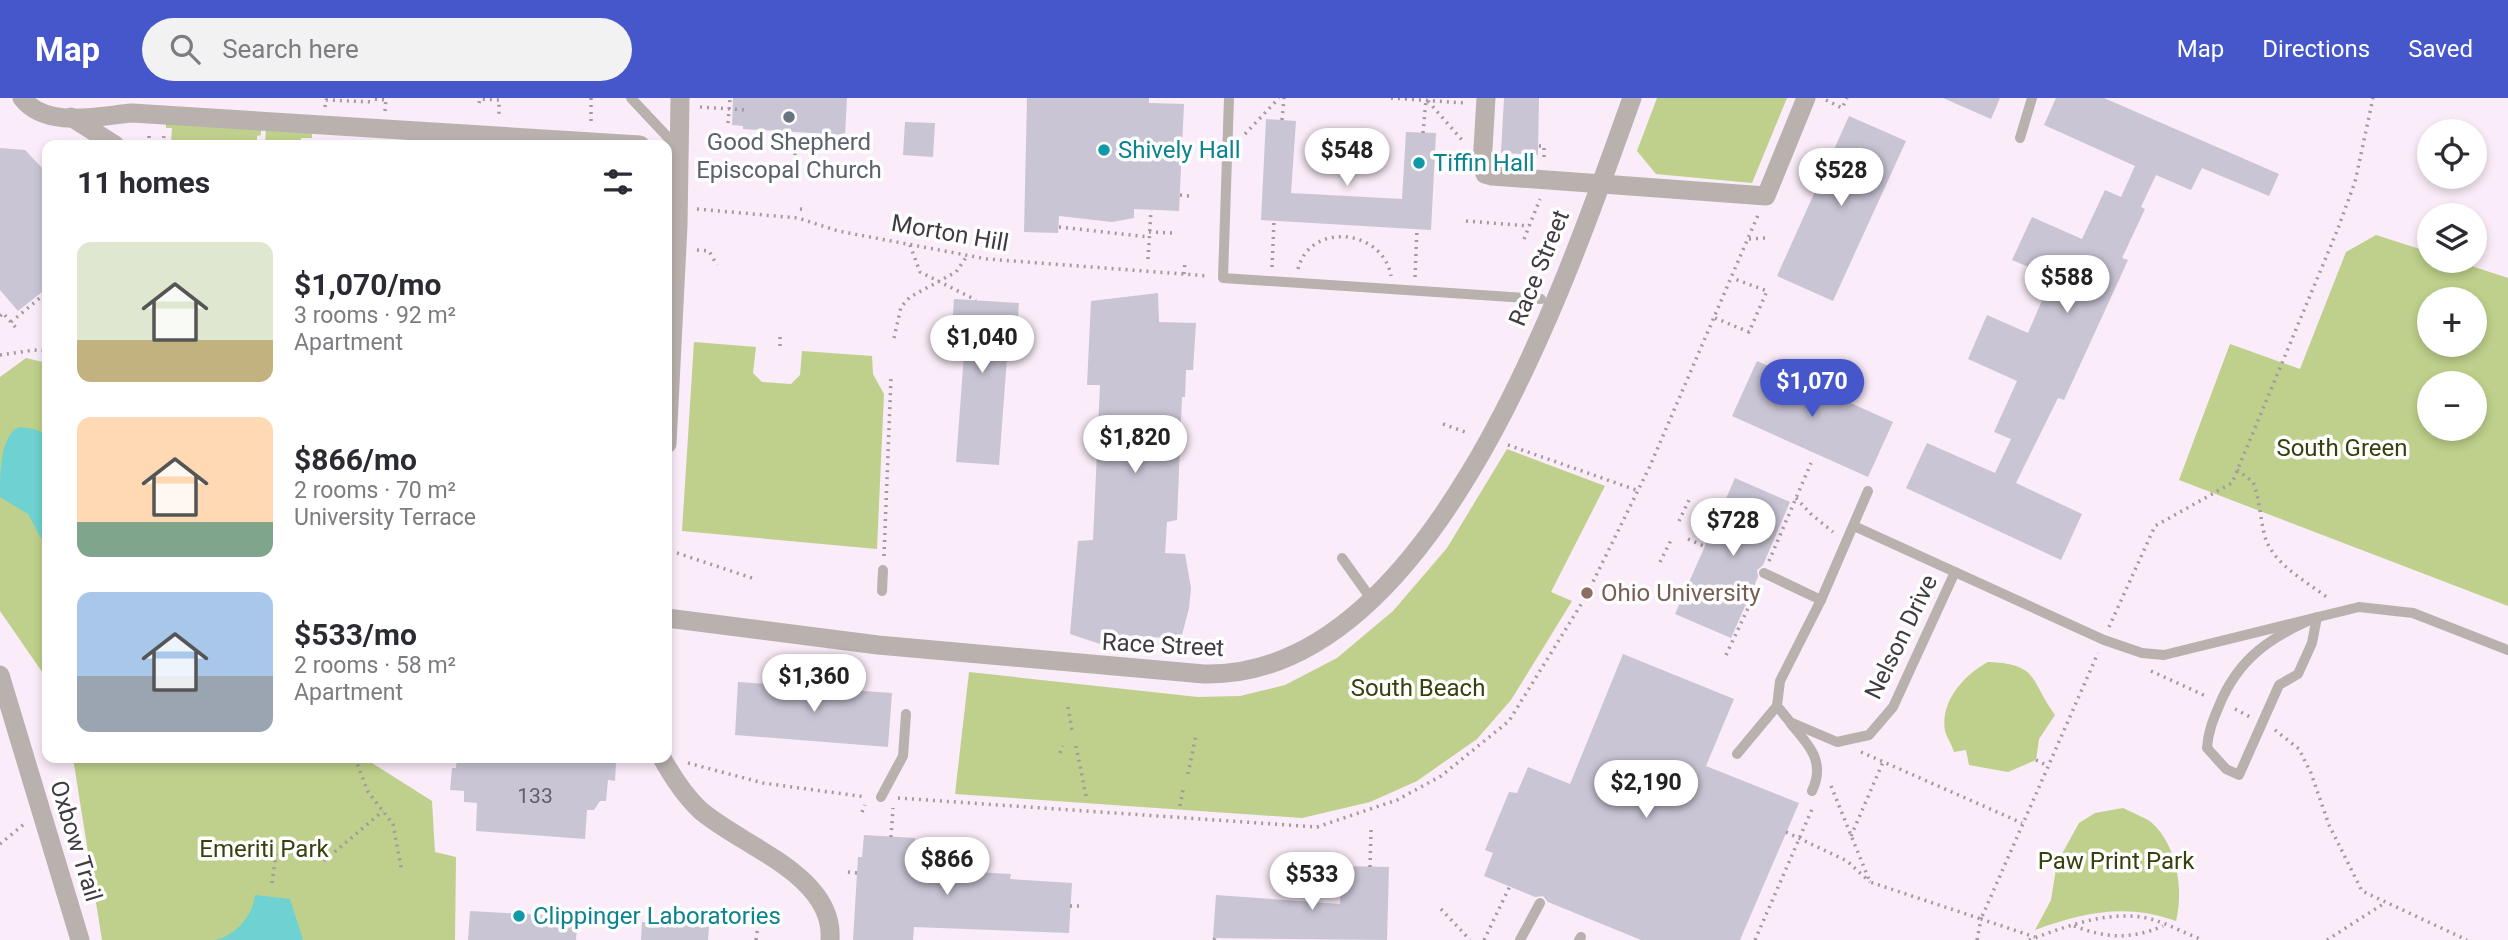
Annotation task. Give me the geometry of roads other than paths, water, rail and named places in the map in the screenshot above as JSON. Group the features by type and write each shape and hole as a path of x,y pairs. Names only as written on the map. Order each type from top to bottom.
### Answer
{"street":[{"path":"22,98 35,111 71,117 132,113 561,140"},
{"path":"672,235 672,147 680,98"},
{"name":"Race Street","path":"672,619 1029,660 1222,675 1262,668 1299,653 1329,635 1372,600 1437,524 1476,461 1553,304 1632,98"},
{"path":"1481,101 1482,166 1485,174 1766,196 1806,98"},
{"path":"71,117 107,140"},
{"name":"Oxbow Trail","path":"0,675 80,940"},
{"path":"665,763 678,785 700,810 805,882 814,891 828,912 830,940"}],"lane":[{"path":"631,98 666,140"},
{"path":"1229,98 1223,278 1541,299"},
{"path":"2020,138 2032,98"},
{"path":"1737,754 1777,706 1780,681 1821,600 1868,491"},
{"path":"1854,526 2104,639 2141,653 2164,655 2318,617"},
{"path":"1342,558 1372,600"},
{"path":"882,591 883,570"},
{"name":"Nelson Drive","path":"1790,722 1837,742 1869,735 1893,707 1955,572"},
{"path":"1764,573 1821,600"},
{"path":"2318,617 2312,643 2298,674 2279,685 2238,775 2226,769 2207,748 2208,734 2226,688 2239,668 2265,643 2318,617 2342,608 2375,607 2413,613 2508,650"},
{"path":"1777,706 1814,750 1819,765 1814,795"},
{"path":"881,797 904,756 906,714"},
{"path":"1520,940 1541,903"}],"water":[{"path":"19,427 42,433 42,540 28,514 0,497 5,447"},
{"path":"255,895 290,899 303,940 215,940 236,930 242,924 251,910"}],"place":[{"name":"Good Shepherd Episcopal Church","path":"789,117"},
{"name":"Shively Hall","path":"1104,150"},
{"name":"Tiffin Hall","path":"1419,163"},
{"name":"Ohio University","path":"1587,593"},
{"name":"Clippinger Laboratories","path":"519,916"}],"park label":[{"name":"South Green","path":"2342,448"},
{"name":"South Beach","path":"1418,688"},
{"name":"Emeriti Park","path":"264,849"},
{"name":"Paw Print Park","path":"2116,861"}]}
